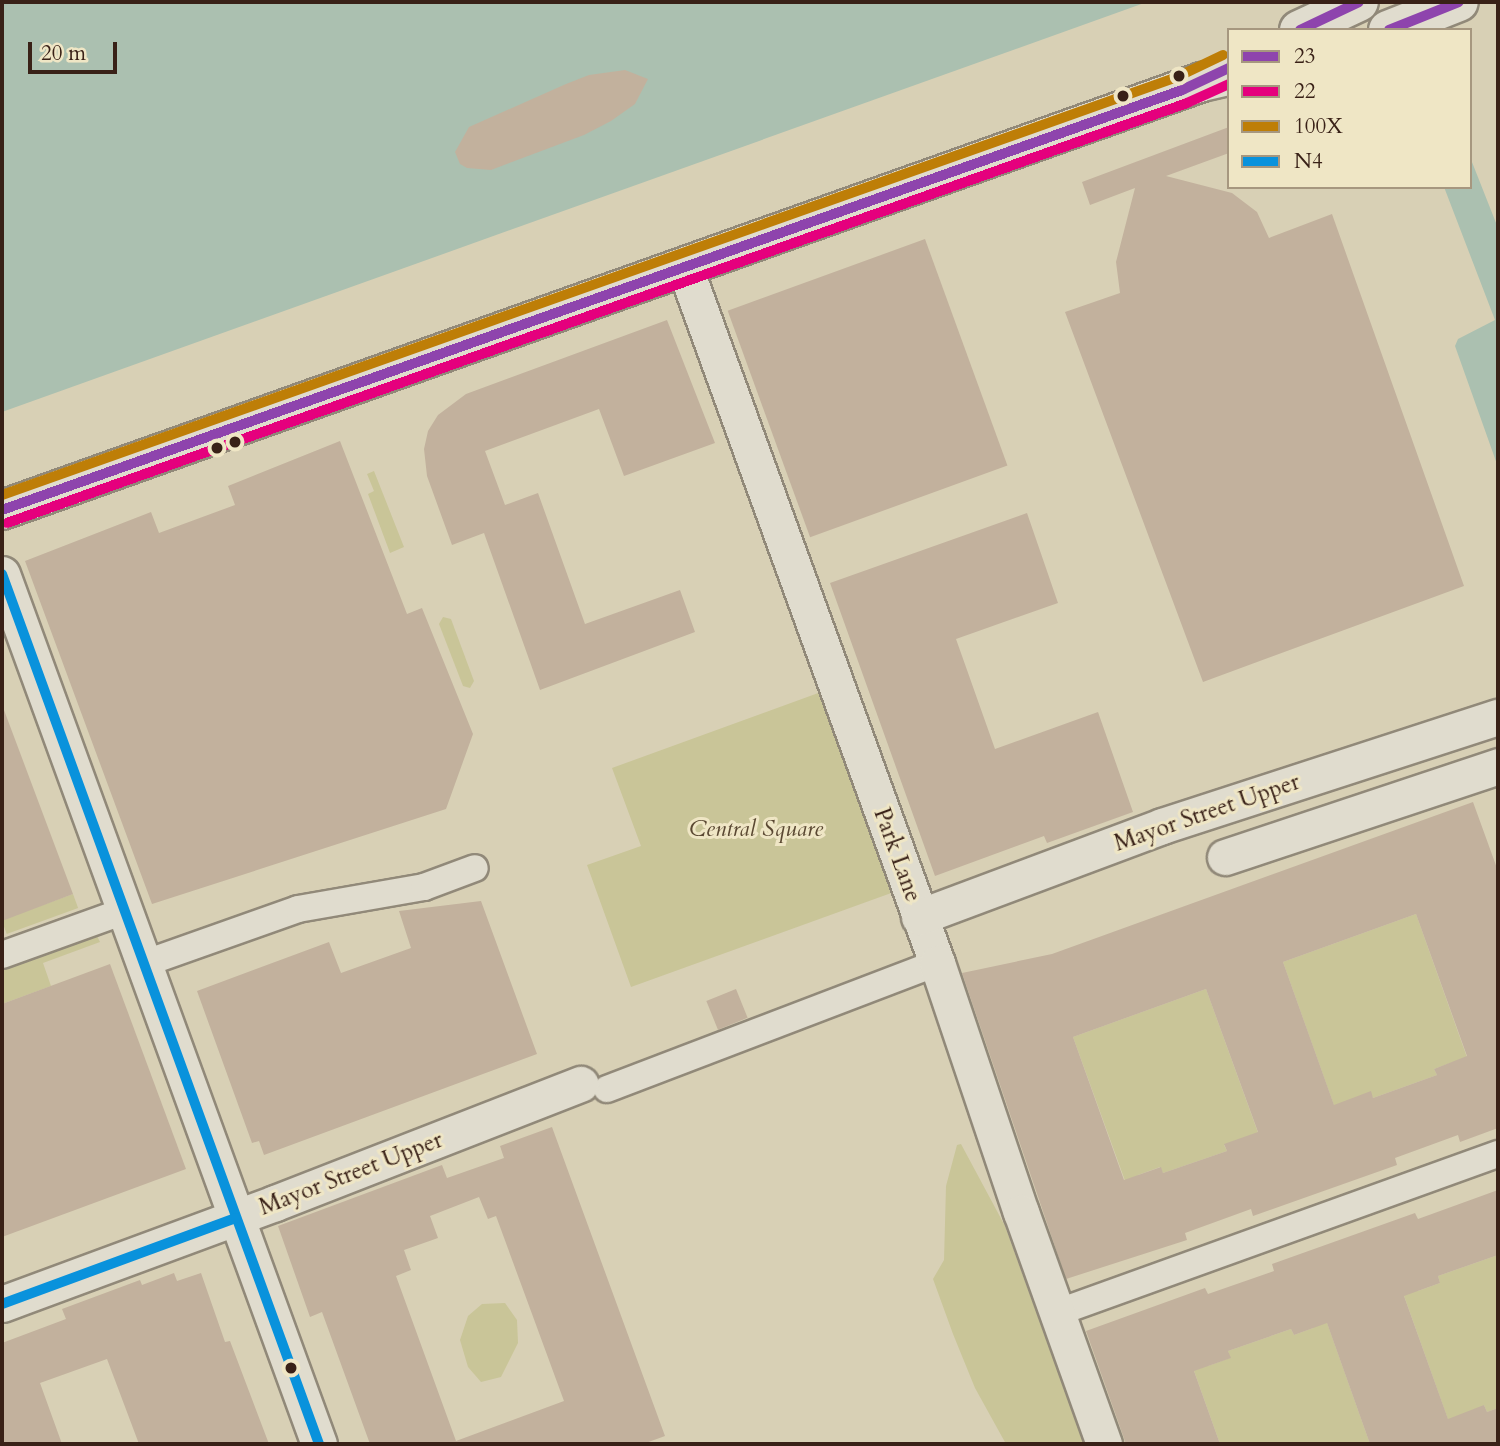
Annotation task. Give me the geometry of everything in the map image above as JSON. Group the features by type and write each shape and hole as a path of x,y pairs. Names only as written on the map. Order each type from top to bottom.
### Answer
{"main road":[{"path":"1393,28 1456,3"},
{"path":"1303,28 1346,7"},
{"path":"2,510 1220,75"}],"street":[{"name":"Park Lane","path":"685,268 937,964 1056,1313 1104,1444"},
{"path":"2,574 319,1444"},
{"name":"Mayor Street Upper","path":"919,917 1162,826 1498,717"},
{"name":"Mayor Street Upper","path":"1225,857 1498,766"},
{"path":"144,964 298,909 424,887 475,868"},
{"path":"2,955 124,911"},
{"name":"Mayor Street Upper","path":"2,1304 594,1086 937,964"},
{"path":"1056,1313 1498,1154"}],"green space":[{"path":"374,471 404,547 390,553 368,494 374,491 367,474"},
{"path":"443,617 451,619 474,681 470,688 463,686 439,624"},
{"name":"Central Square","path":"821,692 894,892 631,987 587,865 641,846 612,768"},
{"path":"73,894 78,908 7,934 2,920"},
{"path":"1416,914 1474,1077 1453,1062 1434,1069 1437,1075 1373,1098 1370,1092 1341,1125 1283,962"},
{"path":"96,934 100,942 43,963 51,986 2,1004 2,969"},
{"path":"1206,989 1265,1152 1224,1145 1227,1151 1163,1173 1160,1167 1138,1175 1132,1200 1073,1037"},
{"path":"961,1144 1005,1226 1084,1444 1006,1444 975,1388 933,1279 944,1260 946,1186 957,1145"},
{"path":"1498,1255 1498,1408 1487,1412 1484,1405 1455,1439 1397,1276 1418,1291 1440,1283 1438,1276"},
{"path":"505,1303 517,1320 518,1343 501,1377 481,1382 468,1367 460,1340 468,1316 482,1304"},
{"path":"1320,1303 1370,1444 1220,1444 1187,1351 1208,1366 1230,1358 1228,1351 1291,1329 1294,1335 1313,1328"}],"shaded area":[{"path":"2,2 1147,2 2,412"},
{"path":"1472,162 1498,228 1498,467 1455,346 1458,339 1495,320 1445,189 1472,189"}],"building":[{"path":"625,70 648,79 635,104 611,121 584,135 491,170 467,168 460,164 455,152 469,127 589,75"},
{"path":"1227,128 1227,154 1166,176 1232,193 1257,212 1269,238 1332,214 1464,586 1203,682 1065,312 1120,293 1116,262 1135,188 1090,205 1082,182"},
{"path":"925,239 1007,465 810,537 728,311"},
{"path":"667,320 715,443 624,476 599,409 485,451 505,505 538,493 585,624 680,590 695,632 540,690 484,533 452,545 427,476 424,449 428,431 438,415 466,394"},
{"path":"340,441 407,614 422,608 473,734 446,809 152,904 25,561 151,512 159,533 235,505 228,486"},
{"path":"1027,513 1058,603 956,639 995,749 1098,712 1133,812 1047,843 1044,836 935,876 830,583"},
{"path":"4,710 73,894 2,921 2,711"},
{"path":"1473,802 1498,871 1498,1128 1460,1142 1458,1135 1395,1158 1397,1165 1253,1216 1251,1209 1185,1233 1187,1240 1066,1279 962,973 1052,954","holes":["1416,914 1467,1056 1434,1069 1437,1075 1373,1098 1371,1091 1334,1105 1283,962","1206,989 1258,1132 1224,1144 1227,1151 1163,1173 1161,1167 1124,1180 1073,1037"]},
{"path":"481,901 537,1054 264,1155 259,1141 252,1143 197,991 329,942 341,973 411,948 399,911"},
{"path":"110,964 186,1169 2,1237 2,1004"},
{"path":"736,989 748,1018 718,1030 706,1001"},
{"path":"552,1127 665,1436 643,1444 370,1444 322,1312 310,1317 278,1226 442,1165 447,1178 504,1158 500,1146","holes":["479,1197 488,1219 496,1216 564,1401 456,1441 396,1276 411,1270 404,1250 438,1238 430,1216"]},
{"path":"1498,1190 1498,1255 1438,1276 1440,1283 1404,1296 1448,1419 1484,1405 1487,1412 1498,1408 1498,1444 1370,1444 1327,1323 1294,1335 1291,1329 1228,1351 1231,1358 1194,1371 1220,1444 1126,1444 1086,1331 1205,1288 1208,1294 1274,1271 1272,1264 1415,1213 1418,1219"},
{"path":"174,1273 177,1281 201,1273 225,1342 230,1341 269,1444 139,1444 107,1359 40,1383 62,1444 2,1444 2,1343 66,1319 62,1309 140,1280 142,1285"}],"transit line":[{"name":"23","path":"1304,28 1359,2"},
{"name":"23","path":"1394,28 1459,2"},
{"name":"100X","path":"2,495 1177,77 1223,55"},
{"name":"23","path":"2,510 1182,90 1227,69"},
{"name":"22","path":"7,523 1187,103 1227,85"},
{"name":"N4","path":"2,574 319,1444"},
{"name":"N4","path":"2,1304 236,1218"}]}
